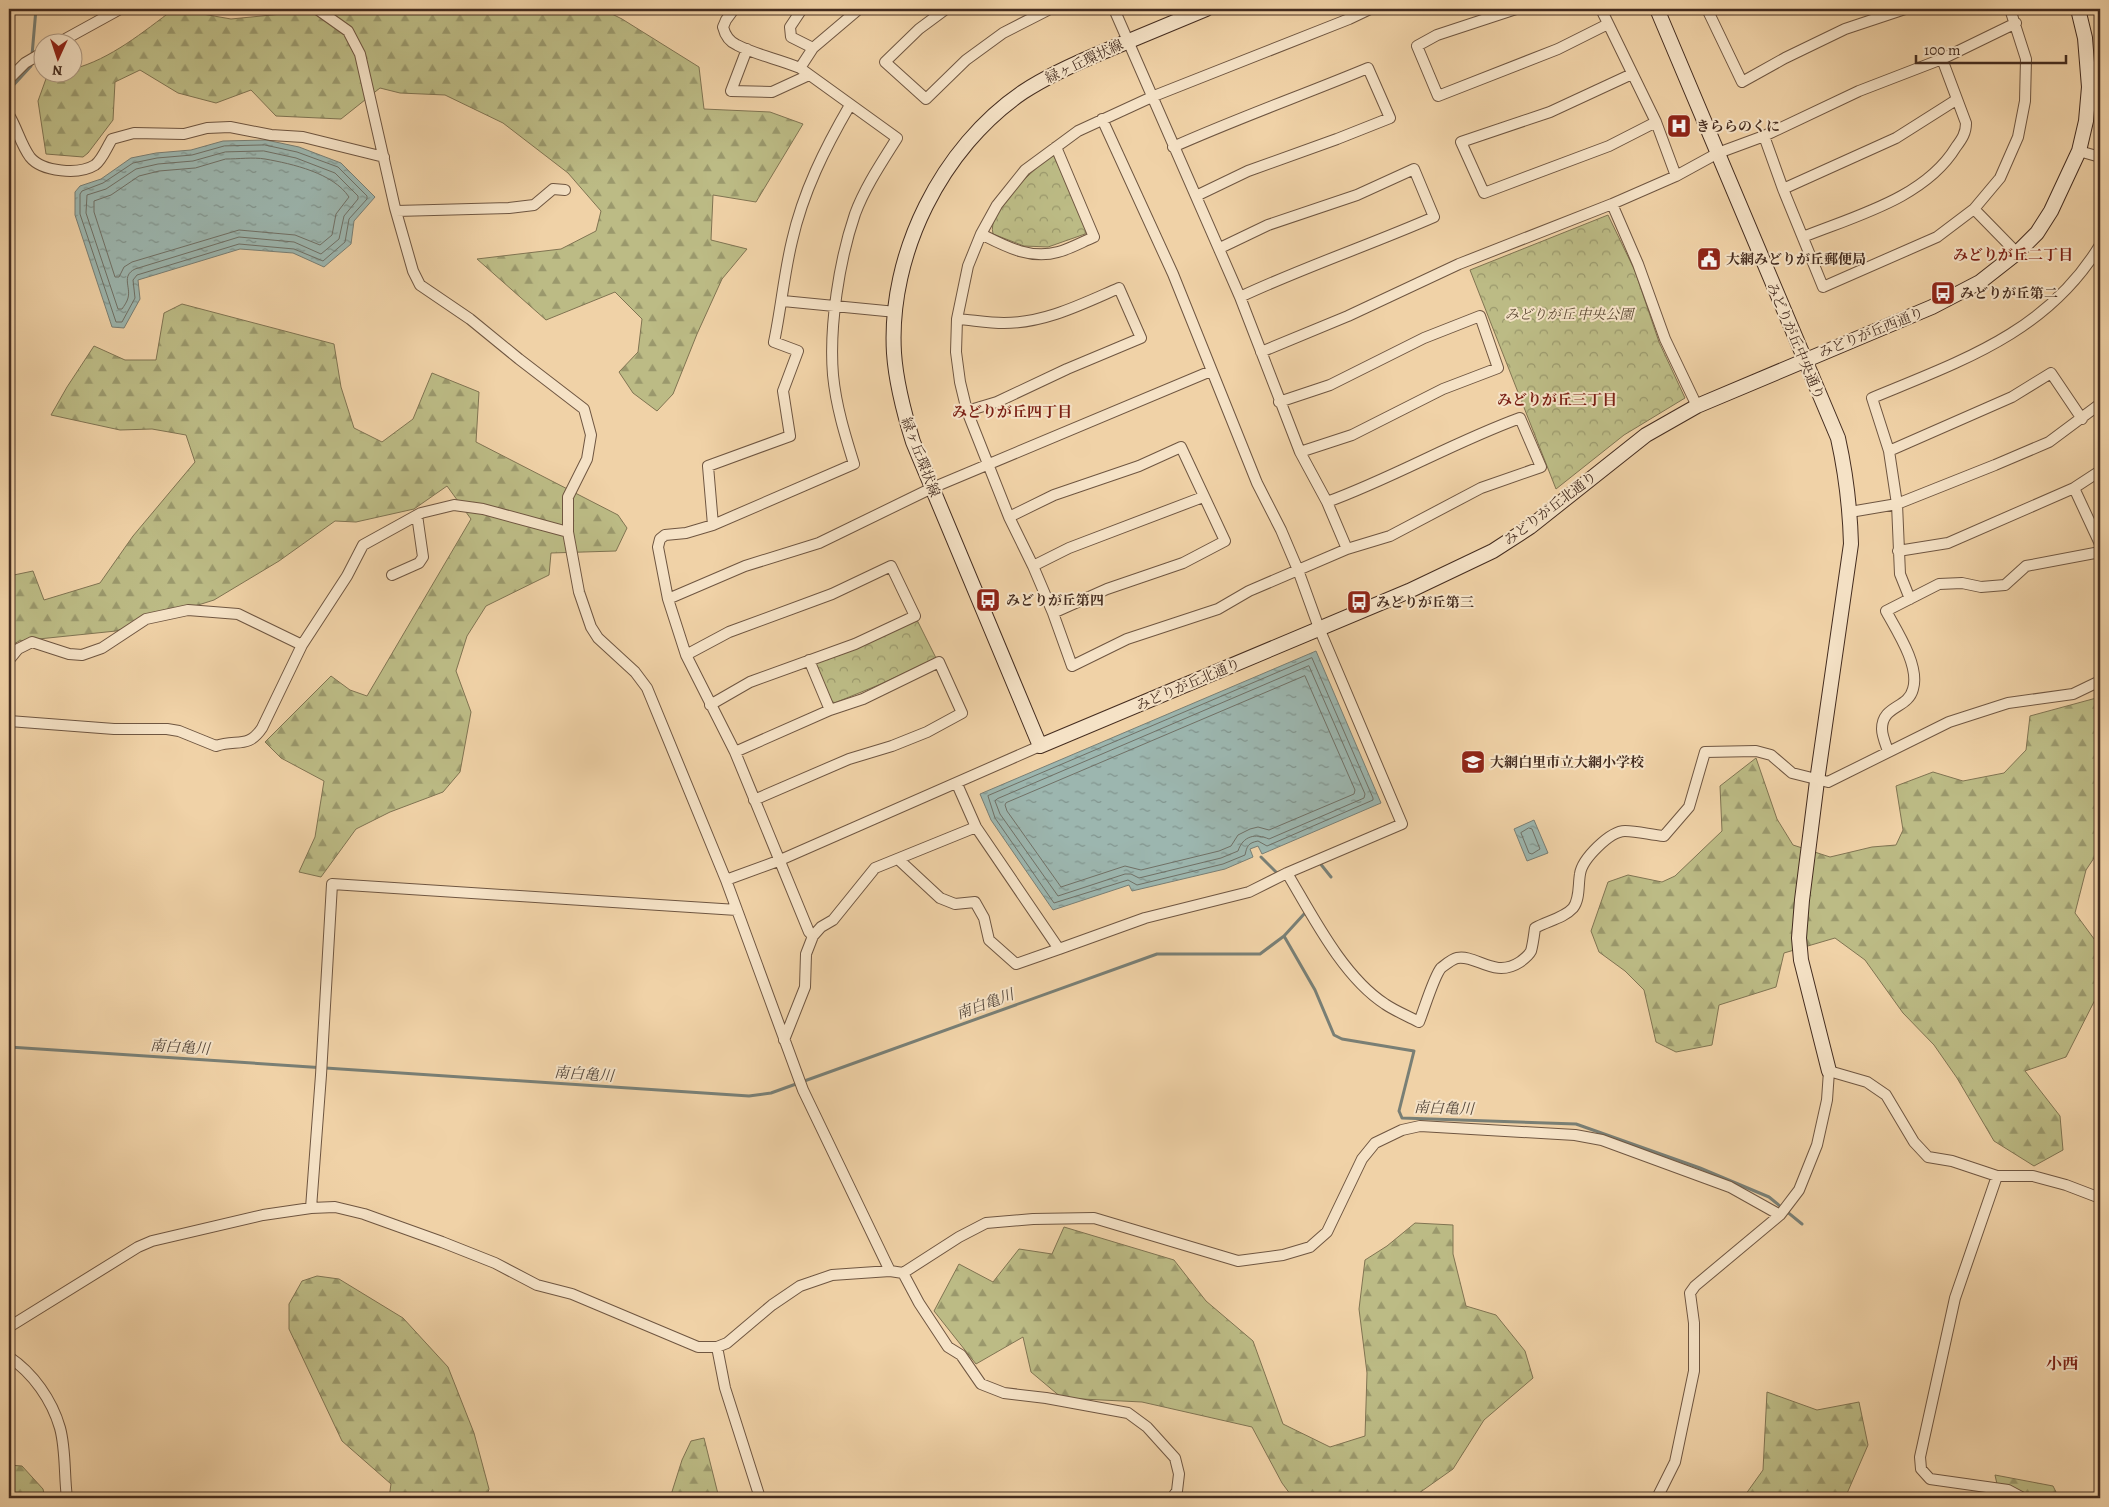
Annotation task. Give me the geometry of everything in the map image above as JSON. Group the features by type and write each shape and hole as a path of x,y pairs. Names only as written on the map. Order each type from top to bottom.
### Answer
{"street":[{"path":"78,32 120,9"},
{"path":"318,9 348,31 360,54 396,211 413,272 420,285 470,319 519,360 584,409 591,436 586,460 568,497 568,532 579,592 591,626 598,638 635,672 647,688 726,880 803,1090 890,1271"},
{"path":"734,9 723,27 725,34 736,45 800,68 897,138 870,182 856,213 845,250 836,307 833,375 840,420 854,464 712,525 686,533 665,535 660,539 658,547 668,599 686,655 735,752 778,861 809,932 813,936"},
{"path":"802,9 790,27 791,37 812,48"},
{"path":"800,68 812,48 859,9"},
{"path":"946,9 919,29 885,62 926,99 966,60 1004,33 1050,9"},
{"path":"1114,9 1130,41 1173,146 1220,248 1300,452 1327,502 1347,549"},
{"name":"緑ヶ丘環状線","path":"1040,746 913,442 903,409 894,353 896,312 908,251 922,213 940,178 962,149 993,116 1023,92 1055,72 1206,9"},
{"path":"1327,502 1369,486 1479,433 1520,418 1541,467 1481,488 1390,536 1347,549 1249,591 1218,609 1127,639 1072,666 1053,613 1009,517 967,411 960,382 956,352 957,319 968,266 980,234 997,205 1025,170 1078,131 1102,119 1347,14 1370,9"},
{"path":"1516,9 1437,36 1418,46 1438,96 1549,52 1608,24"},
{"path":"1601,9 1656,122 1676,176"},
{"name":"みどりが丘中央通り","path":"1657,9 1838,438 1845,469 1850,512 1851,544 1847,583 1817,780 1799,938 1801,960 1829,1071"},
{"path":"1707,9 1742,82 1785,58 1845,30 1905,9"},
{"path":"1764,136 1783,189 1823,287 1937,237 1974,209 2000,178 2018,137 2025,101 2026,59 2010,9"},
{"name":"みどりが丘西通り","path":"1804,360 1959,294 1980,282 2017,253 2037,233 2052,211 2079,151 2086,121 2089,87 2085,38 2078,9"},
{"path":"1261,352 1348,316 1459,264 1612,204 1676,176 1718,153 1764,136 1859,90 1942,59 2016,23"},
{"path":"748,49 731,91 772,92 809,75"},
{"path":"9,80 25,63 32,59"},
{"path":"1802,237 1890,201 1920,184 1948,161 1966,132 1966,123 1942,59"},
{"path":"1173,146 1238,118 1316,90 1368,68 1390,118 1248,171 1196,196"},
{"path":"1632,74 1550,112 1462,142 1484,193 1610,146 1656,122"},
{"path":"1783,189 1896,138 1956,100"},
{"path":"712,525 708,466 790,436 783,391 798,350 774,342 783,301 792,242 815,170 832,135 850,105"},
{"path":"9,115 29,156 38,165 71,170 86,170 97,163 112,139 119,137 134,133 184,134 207,128 230,127 271,135 303,136 325,144 384,157"},
{"path":"898,859 940,898 955,904 975,902 984,918 989,940 1016,964 1145,918 1249,892 1287,873 1402,824 1319,628 1281,530 1256,483 1173,274 1102,119"},
{"path":"980,234 1012,250 1033,254 1058,252 1094,237 1056,147"},
{"path":"2079,151 2100,157"},
{"path":"1220,248 1268,224 1357,195 1414,169 1434,217 1377,242 1286,275 1240,297"},
{"path":"396,211 509,208 534,205 553,189 565,190"},
{"path":"1612,204 1638,264 1666,340 1697,406"},
{"path":"1974,209 2017,253"},
{"path":"1910,599 1900,574 1897,504 1889,451 1872,398 1970,357 2022,328 2060,298 2088,266 2100,246"},
{"path":"957,319 1003,323 1033,321 1065,311 1119,288 1141,338 1067,369 997,402 967,411"},
{"path":"783,301 896,312"},
{"path":"1279,402 1330,385 1424,338 1480,316 1498,368 1443,389 1352,435 1300,452"},
{"name":"みどりが丘北通り","path":"1040,746 1409,591 1493,551 1530,527 1646,435 1697,406 1804,360"},
{"path":"668,599 745,566 819,543 932,488 1211,371"},
{"path":"1889,451 2012,397 2051,373 2082,419"},
{"path":"1850,512 1897,504 2049,442 2100,404"},
{"path":"1009,517 1054,495 1139,466 1181,447 1225,541 1183,563 1107,589 1053,613"},
{"path":"1898,551 1948,543 2074,488 2100,472"},
{"path":"2074,488 2100,544"},
{"path":"1033,566 1069,548 1203,497"},
{"path":"9,721 114,729 167,729 179,731 216,746 228,742 247,742 256,738 262,728 302,645 348,576 362,545 417,515 454,505 483,508 568,532"},
{"path":"392,575 419,563 422,557 417,515"},
{"path":"1888,751 1881,731 1883,720 1889,710 1904,703 1913,690 1913,674 1905,643 1886,611 1938,584 1962,583 1981,587 2005,585 2026,566 2100,552"},
{"path":"686,655 729,632 832,594 891,566 915,616 856,644 750,682 710,705"},
{"path":"9,660 18,649 32,642 69,654 82,655 102,648 146,619 188,610 238,614 302,645"},
{"path":"809,660 830,710"},
{"path":"735,752 830,710 862,700 939,662 962,713 927,732 892,746 849,759 754,800"},
{"path":"1287,873 1338,956 1362,984 1384,1004 1419,1022 1440,969 1450,962 1457,958 1463,958 1490,967 1504,968 1516,965 1524,959 1530,951 1535,928 1544,922 1565,914 1574,907 1579,892 1580,872 1594,849 1623,831 1664,836 1689,807 1705,752 1756,751 1771,756 1792,773 1828,782 1949,722 2008,704 2074,694 2100,681"},
{"path":"726,880 778,861 1040,746"},
{"path":"957,784 976,827 1059,949"},
{"path":"784,1040 805,987 806,954 813,936 821,927 833,920 875,868 976,827"},
{"path":"311,1208 332,884 737,910"},
{"path":"1657,1498 1675,1462 1694,1371 1694,1323 1690,1293 1695,1286 1780,1216 1800,1190 1812,1163 1827,1100 1829,1071 1867,1082 1886,1095 1914,1142 1928,1157 1952,1161 1997,1176 2033,1176 2066,1185 2100,1198"},
{"path":"9,1327 138,1247 152,1241 263,1215 311,1208 335,1207 364,1214 478,1256 537,1285 572,1294 698,1347 717,1347 727,1343 772,1305 800,1286 832,1275 890,1271 904,1274 959,1237 986,1223 1033,1219 1094,1218 1238,1261 1282,1255 1310,1247 1327,1232 1362,1159 1375,1143 1402,1130 1420,1126 1575,1135 1602,1140 1730,1187 1780,1216"},
{"path":"1997,1176 1955,1298 1920,1457 1920,1469 1930,1479 2008,1490 2023,1498"},
{"path":"904,1274 919,1303 948,1347 961,1355 981,1384 1004,1393 1046,1398 1128,1413 1147,1426 1175,1458 1179,1474 1177,1491 1172,1498"},
{"path":"717,1347 725,1388 760,1498"},
{"path":"9,1357 22,1365 50,1401 60,1429 67,1498"}],"green space":[{"path":"174,9 231,19 333,9 602,9 622,19 699,67 704,109 770,112 803,124 756,202 713,195 711,240 747,249 722,279 673,394 657,411 633,393 619,372 638,352 642,319 615,292 546,320 477,259 561,249 596,231 601,211 568,173 503,123 445,95 400,93 380,88 341,119 276,116 251,90 216,103 178,93 140,70 115,82 113,120 88,153 83,157 46,154 38,101 45,82 82,82 82,66 113,52"},
{"path":"1053,154 1087,230 1085,234 1048,247 1024,246 993,234 993,224 1004,202 1035,169"},
{"name":"みどりが丘 中央公園","path":"1608,215 1635,271 1659,342 1685,398 1624,435 1556,489 1470,270"},
{"path":"182,304 334,344 341,387 354,428 382,442 413,419 432,373 479,392 476,442 618,515 627,528 616,551 551,553 549,575 486,606 467,636 456,671 471,712 460,772 443,792 390,812 356,829 321,877 299,872 315,837 324,781 281,758 265,742 331,676 350,690 367,696 471,519 447,486 414,509 356,522 335,521 279,561 214,600 116,631 19,641 9,647 9,576 33,571 44,600 100,583 133,536 195,462 186,435 152,429 120,430 51,415 94,346 125,360 156,360 164,313"},
{"path":"917,620 936,658 881,684 832,704 815,662"},
{"path":"2100,697 2100,849 2086,870 2075,913 2100,947 2100,990 2066,1057 2025,1071 2060,1116 2063,1150 2034,1166 1994,1141 1957,1078 1934,1045 1903,1013 1865,960 1835,938 1784,953 1776,987 1719,1005 1712,1045 1676,1052 1656,1042 1644,990 1625,971 1599,952 1591,931 1608,882 1628,875 1662,882 1675,876 1722,831 1720,786 1756,758 1777,819 1793,845 1830,857 1872,847 1896,845 1903,830 1896,786 1933,772 1963,781 2004,773 2026,750 2030,716"},
{"path":"1415,1223 1453,1225 1453,1254 1466,1306 1496,1315 1525,1351 1533,1378 1484,1420 1453,1469 1412,1498 1293,1498 1282,1483 1252,1427 1142,1402 1062,1398 1031,1372 1023,1337 976,1364 934,1311 959,1264 993,1282 1019,1249 1052,1254 1064,1227 1174,1260 1206,1301 1253,1341 1283,1424 1330,1447 1365,1436 1367,1373 1359,1309 1365,1260 1387,1246"},
{"path":"317,1276 339,1279 403,1318 448,1367 474,1433 489,1489 486,1498 389,1498 391,1484 342,1441 289,1329 289,1304 302,1281"},
{"path":"1767,1392 1817,1410 1859,1402 1868,1445 1845,1498 1743,1498 1763,1470"},
{"path":"704,1438 719,1498 670,1498 682,1460 691,1441"},
{"path":"9,1465 22,1466 43,1489 45,1498 9,1498"},
{"path":"1995,1475 2053,1486 2059,1498 2000,1498"}],"water":[{"path":"266,140 299,147 341,163 375,197 354,221 351,244 324,267 293,253 240,249 138,280 140,299 124,328 112,327 75,215 75,192 80,186 101,179 131,158 156,153 191,150 223,141"},
{"path":"1316,651 1381,803 1262,854 1258,846 1250,849 1253,857 1225,869 1132,891 1129,885 1053,910 991,820 980,794"},
{"path":"1534,820 1548,853 1527,861 1514,829"}],"waterway":[{"name":"南白亀川","path":"34,32 36,9"},
{"name":"南白亀川","path":"9,90 31,66 31,62"},
{"path":"1261,857 1277,873"},
{"path":"1319,862 1331,877"},
{"name":"南白亀川","path":"9,1047 749,1096 771,1093 1157,954 1260,954 1284,936 1305,913"},
{"name":"南白亀川","path":"1284,936 1315,990 1334,1035 1342,1039 1414,1051 1399,1111 1402,1118 1576,1124 1700,1168 1769,1197 1802,1224"}],"place":[{"name":"きららのくに","path":"1679,126"},
{"name":"大網みどりが丘郵便局","path":"1709,259"},
{"name":"みどりが丘第二","path":"1943,293"},
{"name":"みどりが丘第四","path":"988,600"},
{"name":"みどりが丘第三","path":"1359,602"},
{"name":"大網白里市立大網小学校","path":"1473,762"}],"district":[{"name":"みどりが丘二丁目","path":"2013,255"},
{"name":"みどりが丘三丁目","path":"1557,400"},
{"name":"みどりが丘四丁目","path":"1012,412"},
{"name":"小西","path":"2062,1363"}]}
